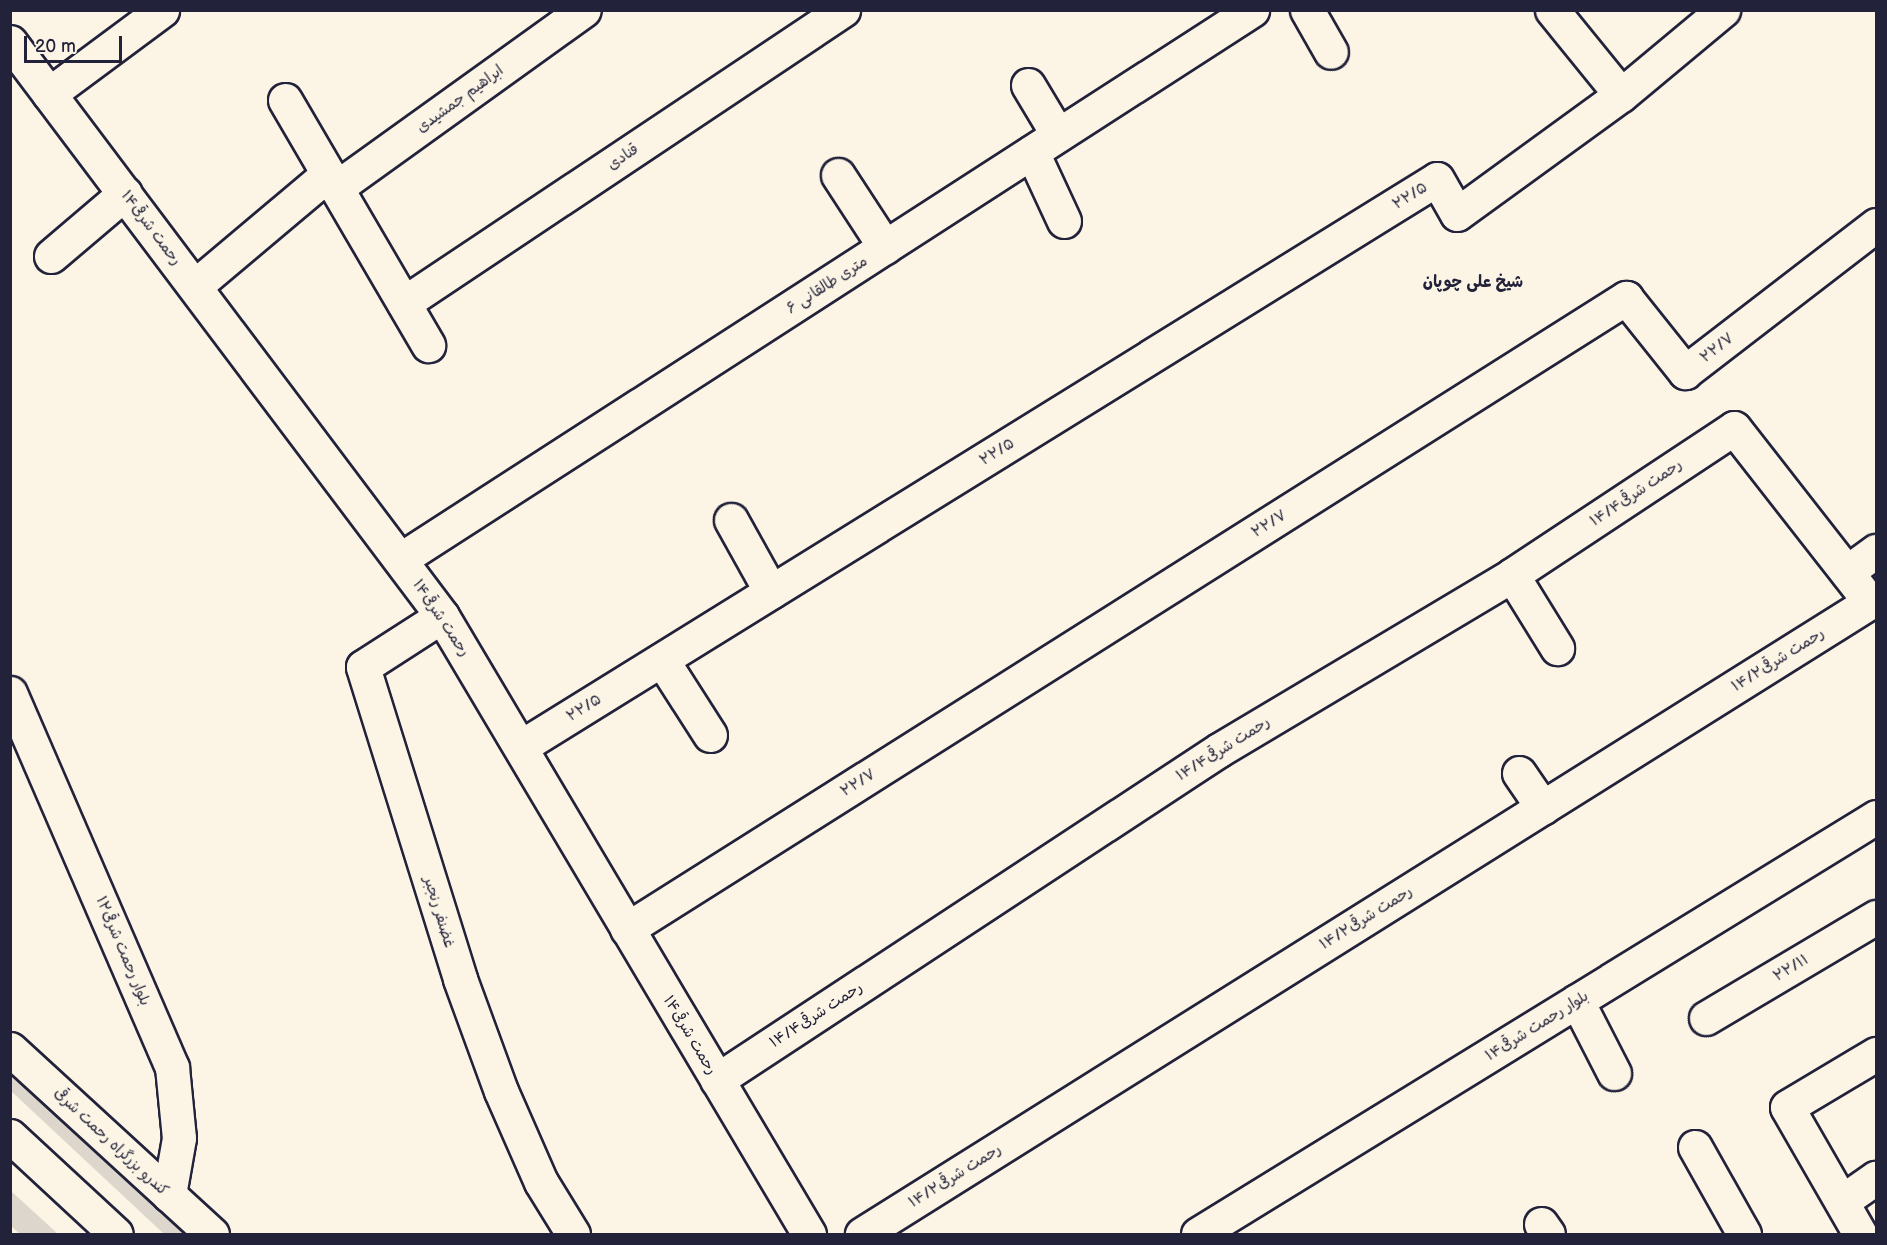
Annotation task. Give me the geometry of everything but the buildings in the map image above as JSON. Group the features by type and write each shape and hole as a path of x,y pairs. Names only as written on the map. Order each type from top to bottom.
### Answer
{"main road":[{"path":"49,94 162,10"},
{"name":"ابراهیم جمشیدی","path":"195,286 332,181 550,20 584,10"},
{"name":"قنادی","path":"404,303 843,10"},
{"path":"1307,10 1331,52"},
{"path":"1552,10 1621,95 1721,11"},
{"name":"۶ متری طالقانی","path":"402,559 1045,144 1238,14"},
{"name":"۱۴رحمت شرقی","path":"10,42 402,559 442,616 522,746 627,929 810,1234"},
{"path":"1028,85 1064,221"},
{"name":"۲۲/۵","path":"522,746 1437,179 1457,214 1621,95"},
{"path":"285,100 428,345"},
{"path":"838,174 885,247"},
{"path":"51,256 125,193"},
{"name":"۲۲/۷","path":"627,929 1626,298 1685,372 1876,225"},
{"name":"۱۴/۴رحمت شرقی","path":"717,1080 1219,750 1512,575 1734,428 1847,572"},
{"path":"731,520 771,592"},
{"path":"1847,572 1876,551"},
{"name":"۱۴/۲رحمت شرقی","path":"862,1234 1870,602 1847,572"},
{"path":"1512,575 1557,648"},
{"name":"غضنفر رنجبر","path":"442,616 363,667 497,1080 541,1182 573,1234"},
{"path":"662,660 710,735"},
{"name":"بلوار رحمت شرقی۱۲","path":"10,693 46,770 172,1067 179,1138 170,1195"},
{"path":"1519,773 1543,808"},
{"name":"بلوار رحمت شرقی۱۴","path":"1198,1234 1876,817"},
{"name":"۲۲/۱۱","path":"1706,1018 1876,917"},
{"path":"1577,1001 1614,1073"},
{"name":"کندرو بزرگراه رحمت شرقی","path":"10,1049 212,1234"},
{"path":"1860,1234 1844,1200 1787,1107 1876,1054"},
{"path":"10,1136 116,1234"},
{"path":"1695,1147 1744,1234"},
{"path":"1844,1200 1876,1178"}],"shaded area":[{"path":"10,1073 184,1234 164,1234 11,1091"},
{"path":"10,1191 58,1234 20,1234 11,1226"}],"district":[{"name":"شیخ علی چوپان","path":"1473,283"}]}
